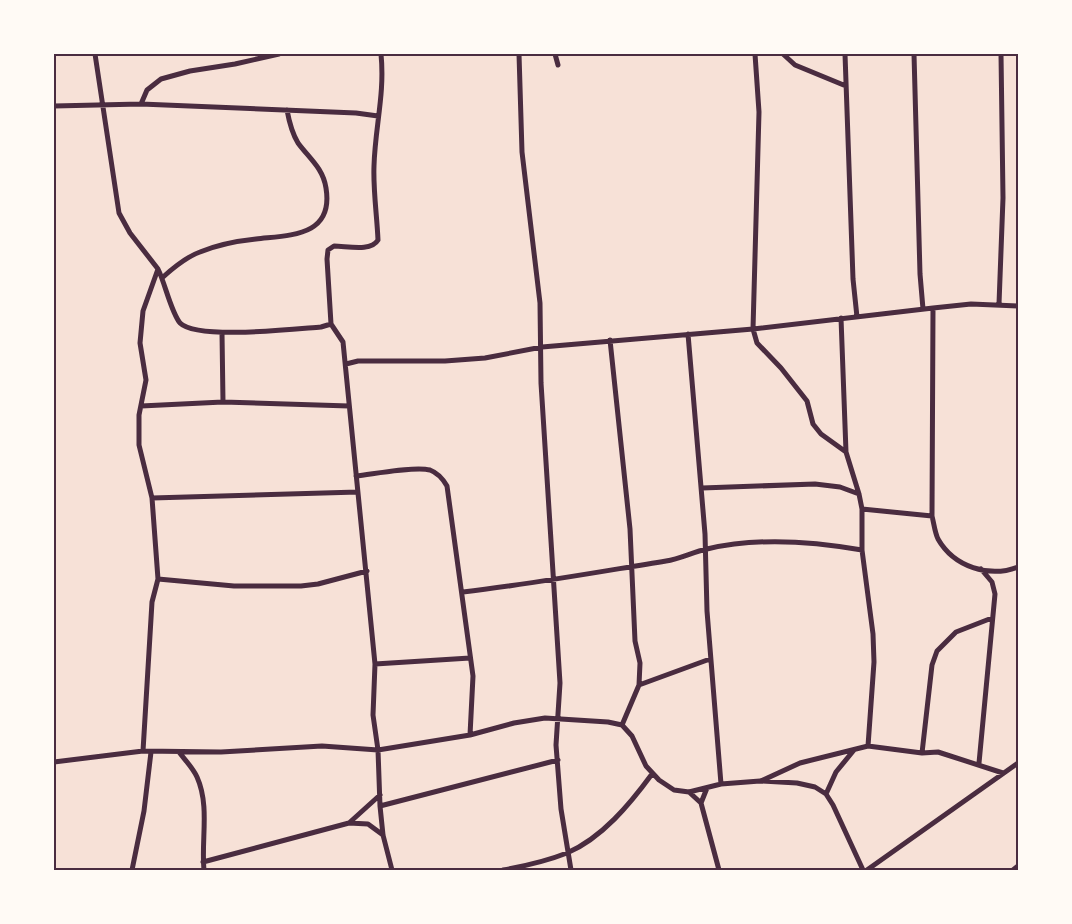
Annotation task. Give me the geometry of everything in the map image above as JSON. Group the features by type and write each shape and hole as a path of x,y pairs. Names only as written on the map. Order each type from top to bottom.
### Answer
{"street":[{"path":"95,54 101,104 119,213 130,233 158,269 176,317 181,324 189,328 222,332 321,327 331,324"},
{"path":"141,104 147,90 161,79 190,71 235,64 279,54"},
{"path":"381,54 382,99 378,116 374,167 378,240 376,244 369,247 334,246 328,250 327,259 331,324 342,342 346,364 375,664 373,715 378,750 380,806 383,835 392,870"},
{"path":"518,54 522,152 540,303 541,383 560,684 556,745 561,809 571,870"},
{"path":"556,54 558,65"},
{"path":"755,54 759,112 753,329 757,343 782,368 807,401 813,424 821,434 846,452"},
{"path":"783,54 805,69 846,86"},
{"path":"845,54 857,317"},
{"path":"914,54 920,274 923,309"},
{"path":"999,304 1003,198 1001,54"},
{"path":"54,106 141,104 356,113 378,116"},
{"path":"162,278 178,264 198,252 228,244 292,236 307,232 321,219 326,208 326,188 319,168 298,142 287,110"},
{"path":"143,751 152,602 158,580 152,498 139,445 141,406 146,380 140,343 143,311 158,269"},
{"path":"346,364 358,361 445,361 484,358 542,347 753,329 933,308 999,304 1018,306"},
{"path":"933,308 932,516 937,537 948,554 960,562 994,573 1018,567"},
{"path":"841,318 846,452 860,494 862,550 873,634 874,662 868,746"},
{"path":"222,332 223,402"},
{"path":"688,334 702,488 710,659 721,784"},
{"path":"610,340 624,469 632,567 635,641 640,663 639,686 622,725"},
{"path":"141,406 223,402 349,406"},
{"path":"356,476 399,471 430,470 441,476 447,486 463,592 470,658 473,694 470,735"},
{"path":"702,488 816,484 840,487 860,494"},
{"path":"152,498 358,492"},
{"path":"862,509 932,516"},
{"path":"463,592 553,582 672,560 706,549 728,545 814,542 862,550"},
{"path":"979,763 995,594 992,582 981,569"},
{"path":"158,580 241,587 268,585 300,586 318,584 366,571"},
{"path":"922,753 932,666 937,651 956,632 992,618"},
{"path":"375,664 470,658"},
{"path":"639,686 710,659"},
{"path":"54,762 143,751 221,752 322,746 378,750 470,735 514,723 545,718 608,722 622,725 632,736 646,766 652,774 674,790 689,792 721,784 760,781 797,783 815,787 826,794 863,870"},
{"path":"760,781 800,763 868,746 922,753 938,752 979,763 1004,773"},
{"path":"826,794 836,772 855,749"},
{"path":"132,870 144,810 151,752"},
{"path":"179,752 194,770 201,791 205,840 204,870"},
{"path":"380,806 558,760"},
{"path":"867,870 915,838 1018,763"},
{"path":"503,870 536,863 568,852 597,835 652,774"},
{"path":"701,803 707,788"},
{"path":"689,792 701,803 719,870"},
{"path":"349,823 380,794"},
{"path":"203,862 349,823 368,824 383,835"},
{"path":"1013,870 1018,866"}]}
